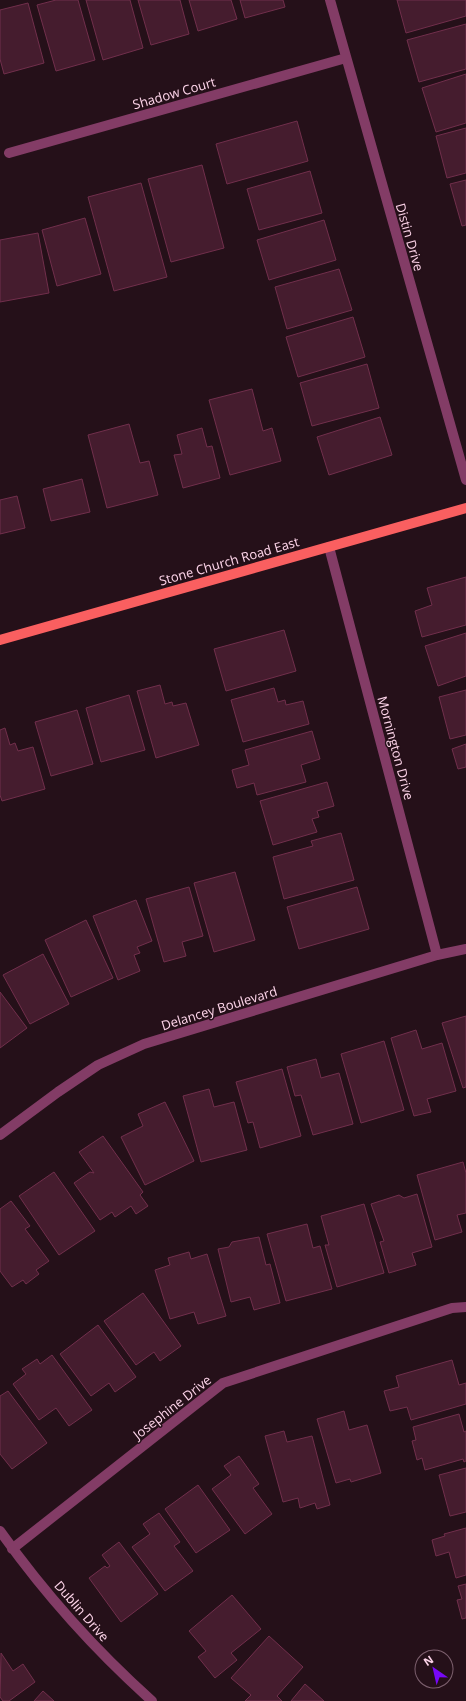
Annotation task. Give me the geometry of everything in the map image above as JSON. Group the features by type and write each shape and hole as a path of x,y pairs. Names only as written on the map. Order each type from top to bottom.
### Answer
{"main road":[{"name":"Stone Church Road East","path":"0,640 466,508"}],"street":[{"name":"Distin Drive","path":"330,0 466,480"},
{"name":"Shadow Court","path":"9,153 346,58"},
{"name":"Mornington Drive","path":"329,547 437,955"},
{"name":"Delancey Boulevard","path":"0,1135 98,1065 144,1044 437,955 466,949"},
{"name":"Josephine Drive","path":"12,1549 223,1383 452,1308 466,1306"},
{"name":"Dublin Drive","path":"0,1531 12,1549 79,1631 127,1679 152,1701"}],"building":[{"path":"56,0 78,0 95,60 56,71 37,5"},
{"path":"86,0 130,0 143,48 103,60"},
{"path":"138,0 180,0 189,34 151,45"},
{"path":"189,0 231,0 237,19 198,31"},
{"path":"240,0 283,0 285,7 245,18"},
{"path":"397,0 466,0 466,16 406,33"},
{"path":"28,3 44,63 4,74 0,59 0,10"},
{"path":"466,24 466,69 419,82 407,40"},
{"path":"466,74 466,123 436,132 422,88"},
{"path":"297,121 308,161 227,184 216,144"},
{"path":"466,128 466,173 447,178 436,136"},
{"path":"202,165 224,248 171,262 148,179"},
{"path":"310,171 322,213 259,230 247,189"},
{"path":"466,180 466,225 462,226 450,184"},
{"path":"141,183 167,277 114,291 88,197"},
{"path":"85,218 101,274 57,286 42,230"},
{"path":"324,220 336,260 269,280 257,240"},
{"path":"38,233 49,293 0,302 0,240"},
{"path":"339,269 352,310 287,329 275,287"},
{"path":"353,317 365,357 298,377 286,337"},
{"path":"367,364 379,408 312,426 300,383"},
{"path":"252,389 263,431 272,428 281,461 230,475 209,400"},
{"path":"380,417 392,455 329,475 317,437"},
{"path":"129,424 140,463 149,461 158,495 107,508 88,435"},
{"path":"202,428 207,447 212,446 220,478 183,488 174,455 182,454 177,435"},
{"path":"82,479 90,512 51,521 43,489"},
{"path":"17,496 25,528 0,534 0,500"},
{"path":"466,577 466,625 422,637 415,611 432,605 427,588"},
{"path":"284,630 296,671 226,691 214,649"},
{"path":"466,633 466,676 438,686 425,646"},
{"path":"160,685 165,704 172,702 173,706 186,703 199,745 156,758 137,691"},
{"path":"274,688 278,702 285,700 286,705 303,701 309,724 243,742 231,700"},
{"path":"466,690 466,735 450,739 439,697"},
{"path":"129,695 145,750 101,762 86,708"},
{"path":"77,710 93,764 51,776 35,722"},
{"path":"5,728 10,745 15,743 18,751 33,747 45,789 2,801 0,795 0,730"},
{"path":"312,731 320,759 301,765 306,782 257,795 254,783 237,788 232,770 249,765 245,750"},
{"path":"466,744 466,767 458,769 452,749"},
{"path":"327,782 334,806 317,811 319,817 312,819 317,832 273,845 260,801"},
{"path":"341,833 354,880 284,899 273,857 313,846 311,841"},
{"path":"235,872 255,940 214,952 194,883"},
{"path":"189,887 203,936 182,942 186,956 164,962 146,899"},
{"path":"357,887 369,929 299,949 287,907"},
{"path":"136,900 152,941 137,947 140,953 134,955 140,971 118,980 93,916"},
{"path":"86,920 113,978 71,997 45,940"},
{"path":"43,954 69,1004 30,1024 3,975"},
{"path":"0,992 27,1028 0,1048"},
{"path":"466,1016 466,1087 463,1088 442,1023"},
{"path":"416,1030 422,1049 442,1043 456,1091 427,1099 431,1112 414,1116 391,1038"},
{"path":"384,1041 404,1110 361,1123 341,1054"},
{"path":"316,1059 321,1078 339,1073 353,1124 313,1135 301,1095 295,1096 287,1067"},
{"path":"282,1069 301,1136 260,1148 253,1122 248,1123 236,1082"},
{"path":"209,1089 214,1107 234,1102 247,1150 201,1162 183,1096"},
{"path":"165,1102 194,1161 145,1185 121,1137 143,1126 138,1114"},
{"path":"103,1136 143,1192 140,1195 148,1206 136,1214 131,1206 115,1217 112,1212 100,1220 74,1183 90,1172 94,1173 79,1152"},
{"path":"463,1162 466,1173 466,1213 457,1215 462,1232 435,1240 417,1175"},
{"path":"54,1172 95,1231 59,1255 19,1196"},
{"path":"417,1194 432,1247 412,1253 416,1265 389,1273 380,1242 384,1241 371,1204 399,1195 404,1198"},
{"path":"11,1201 30,1226 25,1229 49,1261 36,1270 39,1274 26,1284 23,1280 12,1287 0,1271 0,1209"},
{"path":"364,1204 384,1273 337,1287 325,1245 329,1245 321,1216"},
{"path":"307,1224 313,1248 320,1246 332,1289 286,1301 267,1234"},
{"path":"259,1237 266,1265 270,1264 280,1303 254,1310 250,1297 231,1302 218,1249 229,1247 232,1242"},
{"path":"189,1252 191,1259 207,1254 226,1316 198,1324 194,1312 170,1319 155,1270 170,1265 168,1258"},
{"path":"143,1293 181,1346 160,1361 154,1352 136,1365 104,1321"},
{"path":"98,1325 136,1377 115,1392 109,1383 91,1396 60,1354"},
{"path":"52,1355 92,1410 69,1426 56,1408 39,1420 13,1384 26,1374 22,1369 37,1359 40,1364"},
{"path":"452,1360 459,1385 466,1383 466,1404 411,1420 407,1407 390,1411 384,1391 399,1387 396,1376"},
{"path":"8,1391 47,1443 12,1469 0,1454 0,1396"},
{"path":"344,1411 349,1430 367,1425 381,1473 351,1482 350,1479 336,1483 317,1419"},
{"path":"459,1414 464,1432 466,1431 466,1461 464,1462 463,1459 425,1470 422,1458 417,1460 412,1441 416,1440 413,1427"},
{"path":"284,1431 287,1442 312,1436 330,1505 317,1509 315,1503 300,1508 298,1498 283,1502 265,1436"},
{"path":"239,1456 259,1484 253,1488 272,1514 245,1534 212,1489 231,1475 224,1466"},
{"path":"466,1468 466,1512 450,1516 439,1475"},
{"path":"198,1485 230,1530 196,1553 165,1509"},
{"path":"159,1513 180,1542 174,1546 193,1571 165,1591 132,1547 150,1534 143,1524"},
{"path":"466,1528 466,1575 456,1578 449,1552 436,1556 432,1540 445,1536 444,1534"},
{"path":"119,1542 158,1594 121,1622 89,1578 105,1566 107,1568 110,1566 102,1555"},
{"path":"466,1584 466,1618 462,1619 457,1600 462,1599 458,1586"},
{"path":"232,1595 261,1629 231,1653 237,1660 215,1678 198,1657 206,1651 189,1631"},
{"path":"269,1636 303,1667 277,1696 282,1701 245,1701 251,1695 231,1678"},
{"path":"1,1653 13,1671 23,1664 35,1682 9,1701 3,1701 0,1697"},
{"path":"305,1684 324,1701 291,1701"},
{"path":"43,1691 54,1701 34,1701"}]}
